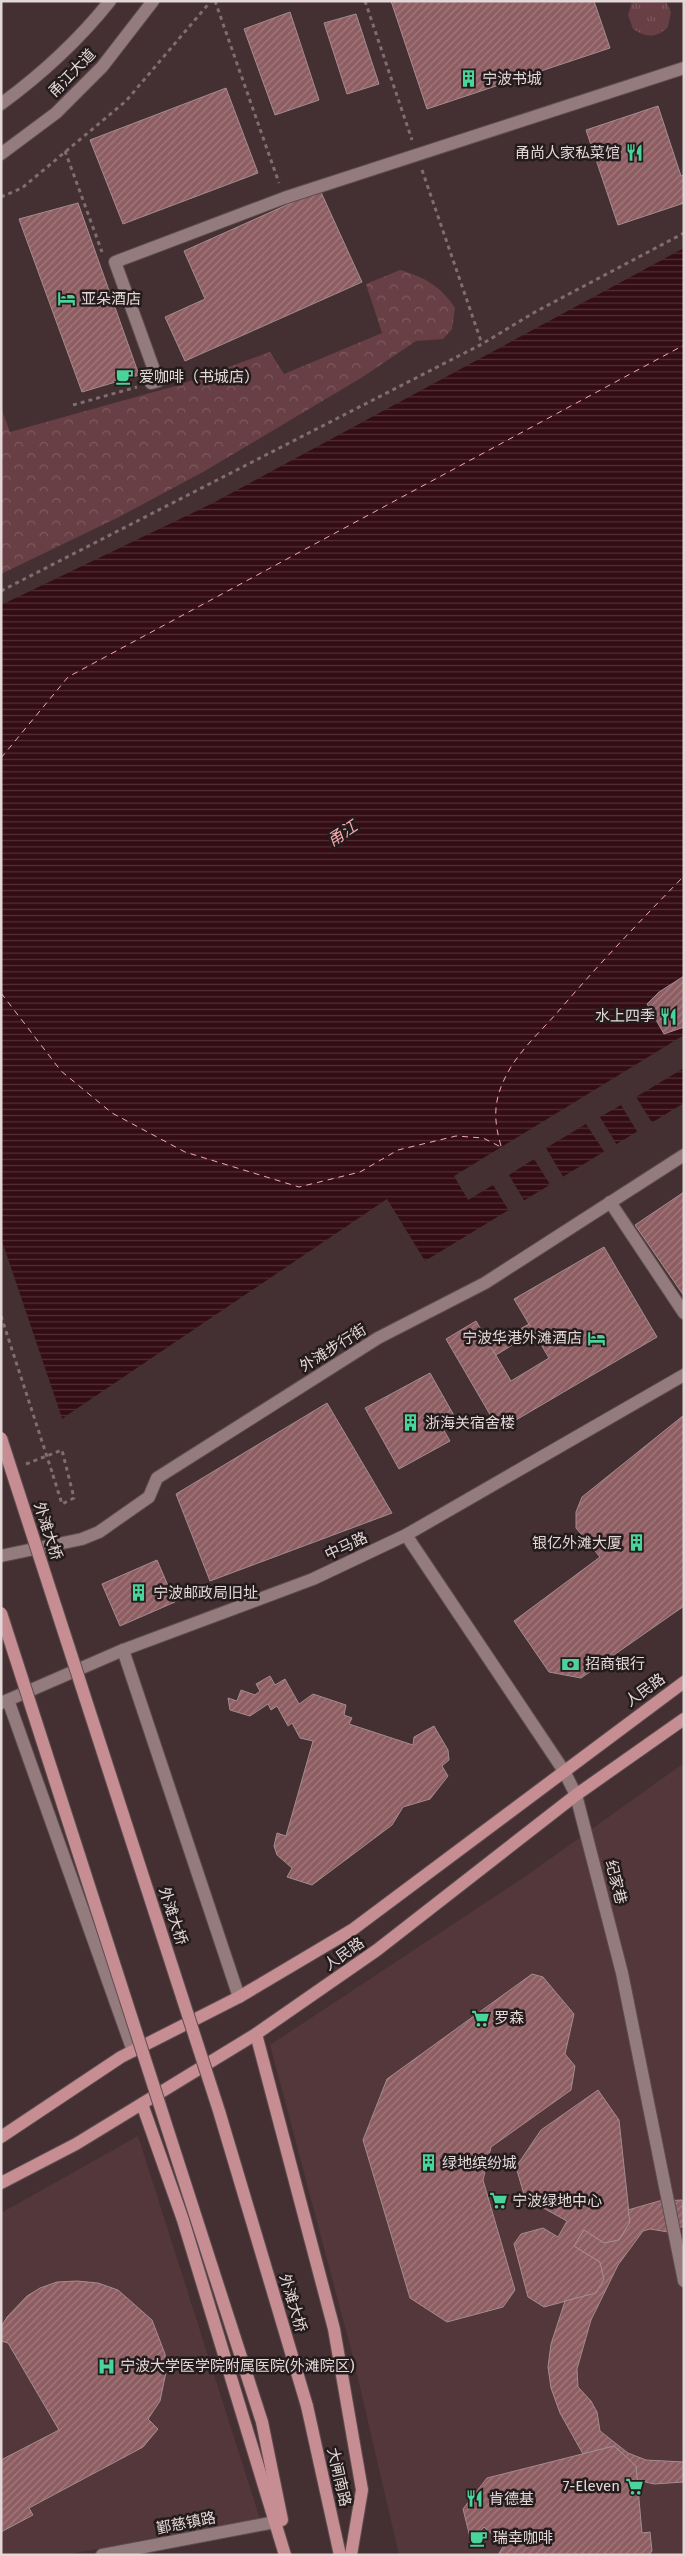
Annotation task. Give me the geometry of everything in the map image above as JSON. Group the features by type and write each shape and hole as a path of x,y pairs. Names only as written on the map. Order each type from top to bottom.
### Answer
{"main road":[{"name":"外滩大桥","path":"1,1438 219,2112 307,2406"},
{"path":"1,1612 262,2422 287,2555"},
{"name":"人民路","path":"1,2137 133,2051 239,1997 352,1930 684,1682"},
{"name":"人民路","path":"1,2183 76,2144 256,2034 377,1950 576,1795 684,1719"},
{"path":"256,2034 334,2328 362,2490 351,2555"},
{"path":"142,2104 183,2220 275,2522 287,2555"},
{"name":"大闸南路","path":"307,2406 340,2555"}],"street":[{"name":"甬江大道","path":"1,104 42,73 88,28 110,1"},
{"name":"甬江大道","path":"1,154 56,113 102,67 153,1"},
{"path":"150,383 158,380 115,262 284,198 684,68"},
{"name":"外滩步行街","path":"1,1556 82,1539 99,1532 149,1497 157,1478 378,1338 485,1283 684,1155"},
{"path":"610,1202 684,1313"},
{"name":"中马路","path":"5,1702 123,1650 313,1579 406,1535 684,1375"},
{"name":"纪家巷","path":"406,1535 564,1771 576,1795 622,1973 684,2281"},
{"path":"123,1650 239,1997"},
{"path":"5,1702 133,2051"},
{"name":"鄞慈镇路","path":"102,2555 275,2522"}],"path":[{"path":"1,197 22,188 126,101 210,1"},
{"path":"215,1 284,198"},
{"path":"365,1 482,344"},
{"path":"1,591 482,344 535,312 684,233"},
{"path":"1,1316 52,1472 62,1504 74,1498 62,1450 20,1466"}],"shaded area":[{"name":"宁波绿地中心","path":"684,1763 684,2555 399,2555 353,2357 270,2045 526,1876"},
{"name":"宁波大学医学院附属医院(外滩院区)","path":"138,2136 260,2519 64,2555 1,2555 1,2213"}],"green space":[{"path":"632,1 666,1 671,12 668,27 656,35 642,34 633,29 628,15"},
{"path":"400,270 431,283 450,300 455,308 452,329 443,339 416,341 361,378 203,472 117,518 1,574 1,408 10,432 179,385 270,352 284,374 382,333 366,284"}],"water":[{"name":"甬江","path":"684,248 684,1103 425,1261 387,1199 66,1416 1,1468 1,605 211,504"}],"pier":[{"path":"684,1035 684,1068 636,1097 653,1124 638,1133 621,1105 600,1117 617,1145 605,1153 586,1124 546,1148 564,1178 551,1186 534,1159 509,1175 525,1202 509,1211 493,1185 468,1200 454,1176"},
{"path":"1,1238 63,1421 1,1471"}],"building":[{"name":"宁波书城","path":"391,1 594,1 610,48 427,109"},
{"path":"290,12 319,100 275,115 244,29"},
{"path":"356,14 379,84 347,94 324,23"},
{"path":"226,88 258,173 123,224 90,140"},
{"name":"甬尚人家私菜馆","path":"658,106 681,176 684,175 684,203 618,225 586,130"},
{"path":"320,190 362,282 185,361 165,317 205,299 184,251"},
{"path":"78,203 139,375 82,392 19,219"},
{"name":"水上四季","path":"684,976 684,1027 664,1034 647,1004 659,992"},
{"path":"684,1192 684,1296 635,1225"},
{"name":"宁波华港外滩酒店","path":"604,1247 657,1337 499,1430 446,1339 476,1321 511,1381 549,1358 514,1299"},
{"path":"529,1324 534,1332 496,1355 490,1346"},
{"name":"浙海关宿舍楼","path":"430,1373 456,1419 442,1427 450,1441 399,1469 365,1408"},
{"path":"327,1403 392,1513 210,1581 176,1494"},
{"name":"银亿外滩大厦","path":"684,1415 684,1606 581,1678 549,1672 514,1621 600,1557 576,1528 576,1512 582,1497"},
{"name":"宁波邮政局旧址","path":"157,1560 175,1602 120,1626 102,1584"},
{"path":"270,1676 275,1685 285,1679 299,1704 313,1694 346,1705 344,1715 352,1718 349,1724 413,1745 414,1737 434,1726 448,1750 449,1760 442,1766 448,1776 430,1799 403,1807 392,1825 312,1885 287,1877 292,1868 277,1855 274,1846 277,1833 286,1836 313,1741 300,1738 292,1723 288,1726 277,1706 271,1710 268,1704 250,1716 230,1710 228,1698 237,1701 241,1690 255,1695 260,1691 256,1684"},
{"name":"绿地缤纷城","path":"532,1974 543,1977 574,2014 565,2054 575,2066 571,2090 491,2147 483,2180 515,2290 503,2307 447,2322 410,2298 363,2140 387,2079"},
{"path":"598,2090 619,2120 630,2222 619,2240 604,2243 584,2230 574,2246 600,2262 604,2279 596,2293 544,2307 528,2297 514,2244 521,2234 543,2228 558,2237 567,2221 525,2198 516,2167 541,2130"},
{"path":"682,2200 684,2226 668,2232 650,2229 643,2231 618,2265 591,2320 577,2369 578,2387 591,2401 597,2412 600,2431 628,2453 646,2460 684,2462 684,2482 654,2484 637,2480 636,2466 614,2446 583,2454 560,2413 551,2388 548,2367 551,2344 565,2301 596,2293 604,2279 600,2262 574,2246 584,2230 604,2243 619,2240 630,2222 628,2210 659,2201"},
{"path":"57,2282 98,2283 118,2290 152,2320 165,2354 166,2372 160,2401 148,2419 158,2429 143,2447 29,2508 33,2515 1,2532 1,2460 59,2430 8,2343 1,2341 1,2327 7,2317 27,2296 40,2288"},
{"path":"614,2446 636,2466 642,2533 650,2532 652,2551 649,2555 498,2555 504,2545 484,2527 471,2541 463,2509 487,2478"}],"ferry route":[{"path":"1,758 68,677 684,345"},
{"path":"501,1146 496,1121 496,1105 500,1088 514,1062 603,961 684,876"},
{"path":"1,993 61,1071 112,1113 185,1152 299,1187 360,1172 398,1150 456,1136 483,1138 501,1147"}],"place":[{"name":"宁波书城","path":"468,79"},
{"name":"甬尚人家私菜馆","path":"634,153"},
{"name":"亚朵酒店","path":"67,299"},
{"name":"爱咖啡（书城店）","path":"125,377"},
{"name":"水上四季","path":"669,1016"},
{"name":"宁波华港外滩酒店","path":"596,1338"},
{"name":"浙海关宿舍楼","path":"411,1423"},
{"name":"银亿外滩大厦","path":"636,1543"},
{"name":"宁波邮政局旧址","path":"139,1593"},
{"name":"招商银行","path":"571,1664"},
{"name":"罗森","path":"480,2018"},
{"name":"绿地缤纷城","path":"428,2163"},
{"name":"宁波绿地中心","path":"498,2201"},
{"name":"宁波大学医学院附属医院(外滩院区)","path":"106,2366"},
{"name":"7-Eleven","path":"634,2486"},
{"name":"肯德基","path":"475,2499"},
{"name":"瑞幸咖啡","path":"479,2538"}]}
